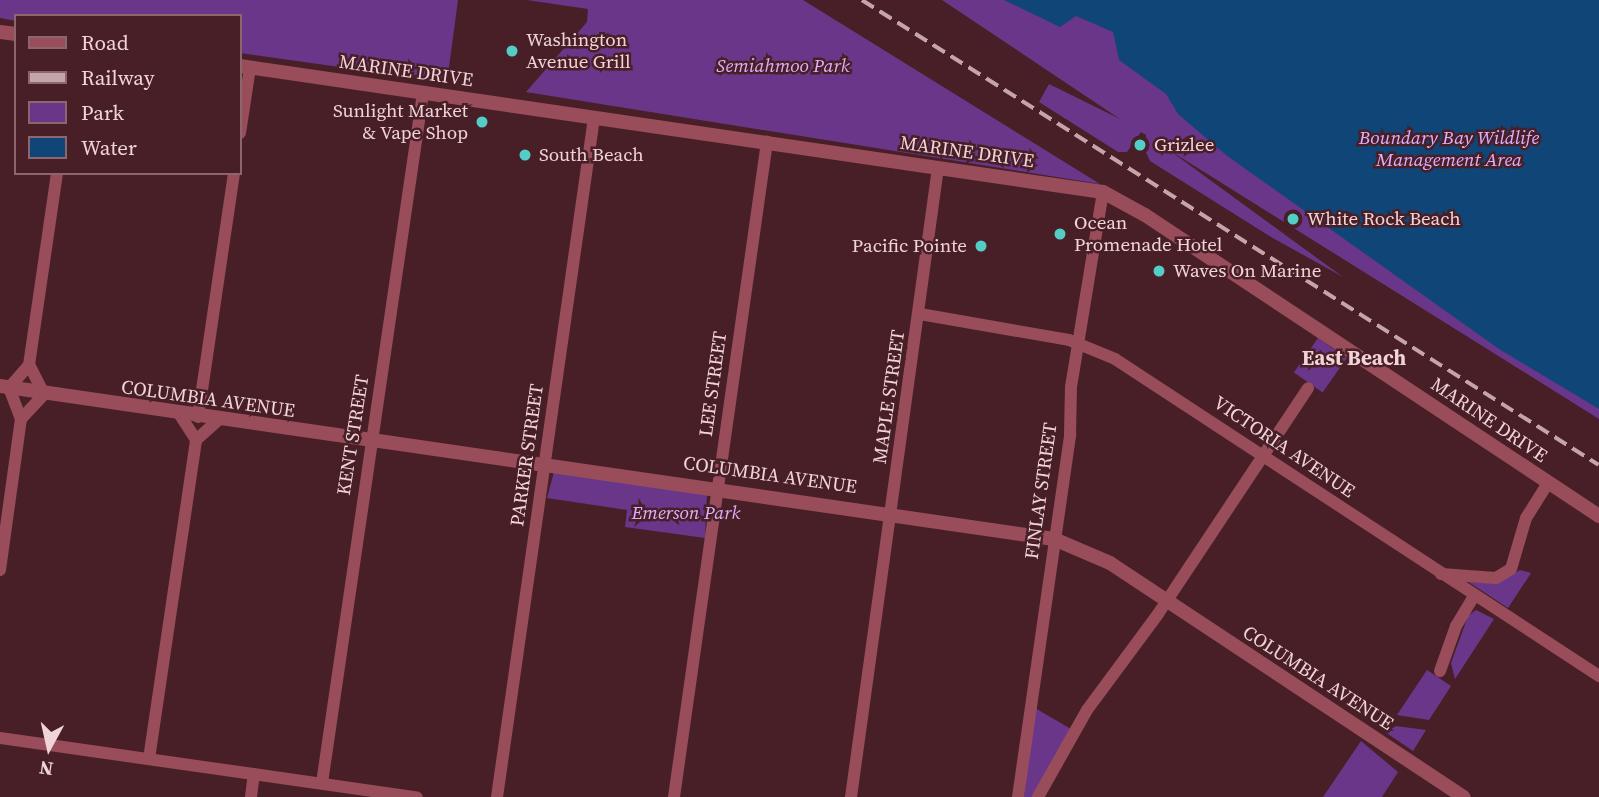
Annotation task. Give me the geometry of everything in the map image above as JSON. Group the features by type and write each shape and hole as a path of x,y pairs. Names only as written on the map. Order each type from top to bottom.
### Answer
{"street":[{"name":"MARINE DRIVE","path":"245,67 1103,192 1146,215 1599,516"},
{"path":"242,107 245,67"},
{"name":"KENT STREET","path":"322,783 423,93"},
{"name":"PARKER STREET","path":"498,797 594,118"},
{"name":"LEE STREET","path":"674,797 767,142"},
{"name":"MAPLE STREET","path":"851,797 920,314 938,168"},
{"path":"21,419 44,394 29,365 57,175"},
{"path":"198,417 234,175"},
{"name":"FINLAY STREET","path":"1018,797 1079,343 1103,192"},
{"name":"VICTORIA AVENUE","path":"920,314 1079,343 1144,376 1440,574 1599,676"},
{"path":"0,570 21,419 5,387 29,365"},
{"name":"COLUMBIA AVENUE","path":"5,387 180,415 546,462 892,512 1054,539 1110,564 1463,797"},
{"path":"1038,797 1087,710 1167,601 1308,388"},
{"path":"180,415 196,440"},
{"path":"149,758 196,440 218,420"},
{"path":"1440,574 1496,578 1511,569 1526,518 1548,483"},
{"path":"1440,671 1456,626 1474,596"},
{"path":"0,738 322,783 345,792 417,797"},
{"path":"251,797 254,774"}],"green space":[{"path":"0,0 458,0 447,82 242,53 242,14 14,14 14,21 0,18"},
{"name":"Semiahmoo Park","path":"527,0 803,0 1100,184 526,92 587,22 588,9"},
{"name":"Boundary Bay Wildlife Management Area","path":"942,0 1599,0 1599,419 1169,150 1343,277 1271,237 1150,161 1145,150 1146,135 1141,132 1127,152 1118,152 1039,102 1049,84 1120,119"},
{"path":"1318,338 1347,358 1323,392 1294,372"},
{"name":"Emerson Park","path":"554,472 707,494 705,538 625,527 627,510 547,498"},
{"path":"1520,570 1531,573 1508,608 1467,581 1497,583"},
{"path":"1476,610 1494,619 1455,679 1451,663 1468,616"},
{"path":"1427,670 1451,686 1429,720 1397,715"},
{"path":"1035,708 1071,729 1033,797 1024,797"},
{"path":"1396,726 1426,730 1413,751 1385,732"},
{"path":"1361,741 1398,772 1382,797 1323,797"}],"water":[{"name":"Boundary Bay Wildlife Management Area","path":"1004,0 1599,0 1599,409 1499,349 1226,155 1178,114 1166,94 1119,60 1113,32 1076,16 1060,27"}],"railway":[{"path":"862,0 1599,465"}],"place":[{"name":"Washington Avenue Grill","path":"512,51"},
{"name":"Sunlight Market & Vape Shop","path":"482,122"},
{"name":"Grizlee","path":"1140,145"},
{"name":"South Beach","path":"525,155"},
{"name":"White Rock Beach","path":"1293,219"},
{"name":"Ocean Promenade Hotel","path":"1060,234"},
{"name":"Pacific Pointe","path":"981,246"},
{"name":"Waves On Marine","path":"1159,271"}],"district":[{"name":"East Beach","path":"1354,358"}]}
